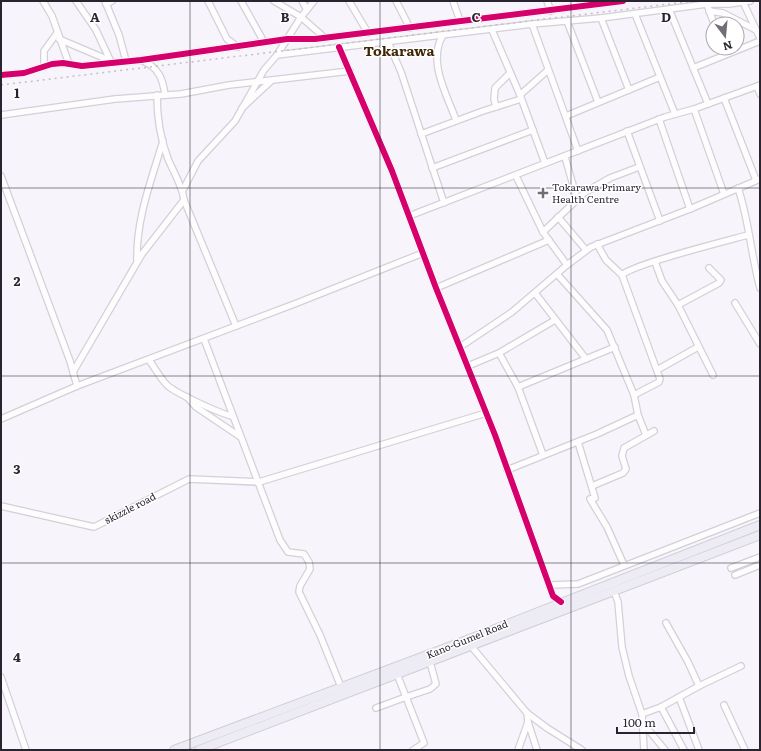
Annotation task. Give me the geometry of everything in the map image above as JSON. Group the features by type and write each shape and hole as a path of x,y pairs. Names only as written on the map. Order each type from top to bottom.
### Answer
{"main road":[{"name":"Kano-Gumel Road","path":"174,750 340,687 415,663 561,602 760,525"},
{"name":"Kano-Gumel Road","path":"199,750 397,674 415,663 430,662 760,535"}],"street":[{"path":"43,1 52,16 56,33 69,64"},
{"path":"76,1 96,30 111,61"},
{"path":"208,1 227,39 238,47"},
{"path":"241,1 264,42"},
{"path":"274,1 301,17 325,38"},
{"path":"302,1 307,10"},
{"path":"183,190 198,161 235,121 257,82 277,55 301,17 314,1"},
{"path":"349,1 368,33"},
{"path":"396,1 410,28"},
{"path":"453,1 460,21"},
{"path":"547,1 551,11"},
{"path":"1,75 24,73 63,63 82,66 111,61 141,60 287,39 325,38 623,1"},
{"path":"277,55 532,24 635,14 707,4 750,1"},
{"path":"107,2 119,35 126,61"},
{"path":"742,2 760,38"},
{"path":"707,4 711,16"},
{"path":"669,9 708,104"},
{"path":"709,11 723,13 756,30"},
{"path":"635,14 675,114"},
{"path":"601,18 629,90"},
{"path":"567,21 598,102"},
{"path":"532,24 578,151"},
{"path":"492,30 520,97 545,163"},
{"path":"44,67 44,51 56,33"},
{"path":"442,35 437,45 438,65 456,120"},
{"path":"59,39 111,61"},
{"path":"745,47 760,41"},
{"path":"388,42 401,72 444,203"},
{"path":"339,47 392,170 436,288 486,413 553,596 561,602"},
{"path":"693,68 721,56"},
{"path":"141,60 150,64 156,70 163,82 165,95"},
{"path":"421,134 520,97 548,70"},
{"path":"1,115 115,98 181,94 257,82 350,71"},
{"path":"496,106 494,99 495,88 510,73"},
{"path":"566,116 660,77"},
{"path":"242,108 271,81"},
{"path":"409,216 516,176 545,163 565,157 659,119 694,109 759,86 760,94"},
{"path":"157,95 158,125 171,165 183,190 184,200 210,267 236,326"},
{"path":"460,347 512,312 586,250 597,244 690,209 758,179 724,98"},
{"path":"694,109 724,194"},
{"path":"659,119 690,209"},
{"path":"432,168 533,130"},
{"path":"627,132 660,221"},
{"path":"137,261 137,239 143,204 163,141"},
{"path":"565,157 577,199"},
{"path":"543,232 577,199 592,188 610,178 639,167"},
{"path":"1,176 78,386"},
{"path":"516,176 543,232 567,265"},
{"path":"738,188 744,206 748,234 760,288"},
{"path":"72,372 137,261 184,200"},
{"path":"558,217 586,250"},
{"path":"622,275 634,268 748,234"},
{"path":"436,288 549,240"},
{"path":"597,244 606,260 622,275 657,370 659,382 634,395"},
{"path":"1,418 78,386 204,339 423,253"},
{"path":"655,262 662,281 678,306 713,375"},
{"path":"678,306 719,283 721,280 709,268"},
{"path":"557,274 602,323 615,347 634,395 638,415 646,435"},
{"path":"535,293 586,359"},
{"path":"735,303 760,344"},
{"path":"468,366 499,353 555,320"},
{"path":"204,339 240,437 285,550 288,552 304,554 309,562 310,569 300,586 299,592 320,635 340,687"},
{"path":"518,387 615,347"},
{"path":"657,370 698,347"},
{"path":"499,353 518,387 543,455"},
{"path":"149,360 168,385 187,397 219,412 232,416"},
{"path":"187,397 196,407 240,437"},
{"name":"skizzle road","path":"1,506 94,527 189,479 259,482 486,413"},
{"path":"507,470 578,442 638,415"},
{"path":"592,486 623,473 626,469 622,451 626,447 654,431"},
{"path":"578,442 595,498 590,499 591,503 602,516 624,566"},
{"path":"549,585 578,584 760,513"},
{"path":"731,568 760,557"},
{"path":"735,575 760,565"},
{"path":"614,591 618,602 623,653 642,714 644,750"},
{"path":"666,623 700,686"},
{"path":"471,646 527,713 547,728 582,750"},
{"path":"376,708 430,689 436,684 430,662"},
{"path":"642,714 661,707 741,666"},
{"path":"397,674 424,743 413,750"},
{"path":"1,677 26,750"},
{"path":"679,697 699,750"},
{"path":"724,705 745,750"},
{"path":"661,707 684,750"},
{"path":"527,713 528,722 537,750"},
{"path":"518,750 528,722"},
{"path":"642,722 665,750"}],"railway":[{"path":"1,85 694,1"}],"cycle path":[{"path":"1,75 24,73 52,64 63,63 82,66 141,60 287,39 315,39 623,1"},
{"path":"339,47 392,171 436,288 495,435 553,596 561,602"}],"place":[{"name":"Tokarawa Primary Health Centre","path":"543,193"}],"district":[{"name":"Tokarawa","path":"399,51"}]}
